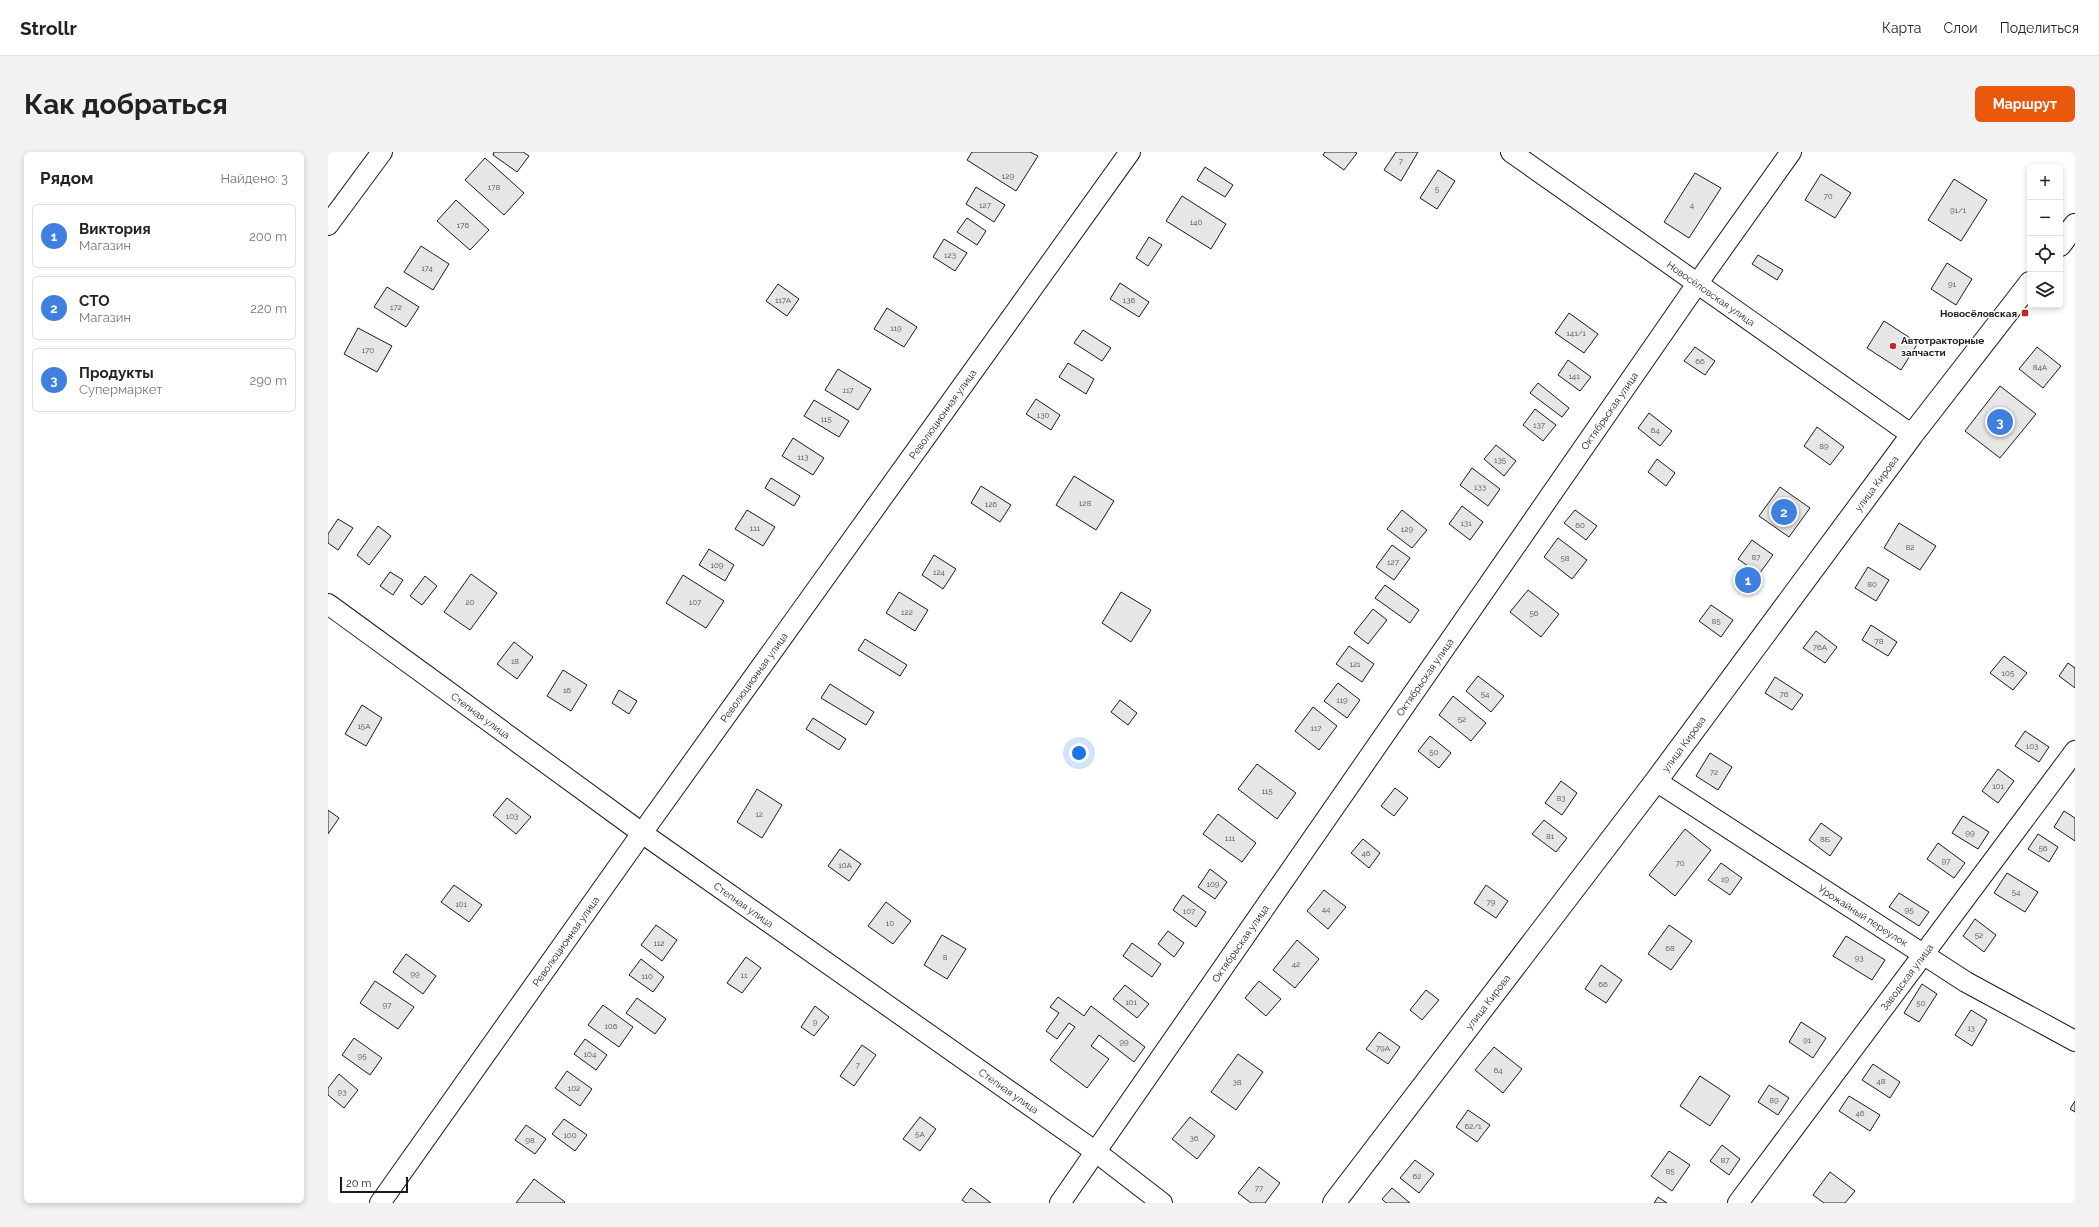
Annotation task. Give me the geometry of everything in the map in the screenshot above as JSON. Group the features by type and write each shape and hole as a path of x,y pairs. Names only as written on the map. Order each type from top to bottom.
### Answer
{"street":[{"path":"328,225 382,152"},
{"name":"Революционная улица","path":"380,1203 642,833 1130,152"},
{"name":"Новосёловская улица","path":"1511,152 1912,435"},
{"name":"Октябрьская улица","path":"1060,1203 1697,284 1791,152"},
{"path":"2063,241 2075,225"},
{"name":"улица Кирова","path":"1334,1203 1656,782 1912,435 2027,287"},
{"name":"Степная улица","path":"328,604 642,833 1096,1152 1162,1203"},
{"name":"Заводская улица","path":"1738,1203 2075,751"},
{"name":"Урожайный переулок","path":"1656,782 1966,982 2075,1041"}],"building":[{"path":"494,152 523,152 529,156 517,172 493,155"},
{"path":"972,152 1030,152 1038,156 1016,191 967,160"},
{"path":"1325,152 1357,153 1344,170 1323,155"},
{"path":"1396,152 1418,152 1401,181 1384,170"},
{"path":"485,158 524,193 504,215 465,180"},
{"path":"1205,167 1233,185 1225,197 1197,180"},
{"path":"1438,170 1455,181 1437,209 1420,198"},
{"path":"1695,173 1721,188 1689,238 1664,222"},
{"path":"1821,174 1851,193 1835,218 1805,200"},
{"path":"1954,179 1987,200 1961,241 1928,220"},
{"path":"976,187 1005,205 994,222 966,204"},
{"path":"1182,196 1226,224 1211,249 1166,221"},
{"path":"456,200 489,230 470,250 437,221"},
{"path":"967,218 986,231 977,245 957,232"},
{"path":"1149,237 1162,245 1148,266 1136,258"},
{"path":"944,239 967,253 955,271 933,257"},
{"path":"421,246 449,264 433,290 404,272"},
{"path":"1758,255 1783,270 1777,280 1752,264"},
{"path":"1947,263 1972,279 1956,305 1931,289"},
{"path":"1120,283 1149,302 1139,317 1110,299"},
{"path":"778,284 799,299 787,316 766,301"},
{"path":"387,287 419,307 406,327 374,307"},
{"path":"887,308 917,327 904,347 874,329"},
{"path":"1569,313 1598,334 1584,353 1555,333"},
{"name":"Автотракторные запчасти","path":"1884,321 1918,343 1901,370 1867,348"},
{"path":"358,328 392,346 377,372 344,354"},
{"path":"1083,330 1111,348 1102,361 1074,343"},
{"path":"1695,347 1715,361 1705,375 1684,361"},
{"path":"2037,347 2061,366 2043,388 2019,369"},
{"path":"1568,360 1591,377 1580,391 1558,375"},
{"path":"1068,363 1094,379 1086,394 1059,377"},
{"path":"838,369 871,389 858,410 825,390"},
{"path":"1538,383 1569,408 1562,417 1530,393"},
{"path":"2000,386 2036,414 2000,458 1965,431"},
{"path":"1036,399 1060,415 1051,430 1026,414"},
{"path":"814,400 849,421 839,437 804,416"},
{"path":"1535,409 1556,425 1543,441 1523,425"},
{"path":"1649,413 1672,431 1660,446 1638,428"},
{"path":"1817,427 1844,447 1830,465 1804,446"},
{"path":"793,438 824,458 813,475 782,456"},
{"path":"1496,445 1516,461 1504,476 1484,459"},
{"path":"1657,459 1675,473 1666,486 1648,472"},
{"path":"1472,468 1500,489 1488,506 1460,485"},
{"path":"1074,476 1114,501 1096,530 1056,505"},
{"path":"771,478 800,496 794,506 765,488"},
{"path":"981,486 1011,505 1000,522 971,503"},
{"path":"1780,487 1810,508 1789,537 1759,516"},
{"path":"1462,506 1483,522 1470,540 1449,524"},
{"path":"747,510 775,527 763,546 735,529"},
{"path":"1402,510 1427,530 1412,548 1387,529"},
{"path":"1575,510 1597,526 1586,540 1564,523"},
{"path":"338,519 353,528 338,550 328,543 328,534"},
{"path":"1899,523 1936,546 1920,570 1884,548"},
{"path":"378,526 391,536 369,565 357,555"},
{"path":"1558,538 1587,560 1572,579 1544,557"},
{"path":"1752,540 1773,555 1759,574 1738,559"},
{"path":"1392,545 1410,558 1394,580 1376,567"},
{"path":"709,549 734,565 725,581 699,565"},
{"path":"934,555 956,569 943,589 922,575"},
{"path":"1868,567 1889,580 1876,601 1855,588"},
{"path":"390,572 403,580 393,595 380,586"},
{"path":"471,574 497,593 470,630 444,612"},
{"path":"683,575 724,601 706,628 666,603"},
{"path":"425,576 437,586 422,605 410,596"},
{"path":"1385,585 1419,610 1410,623 1375,598"},
{"path":"1528,590 1559,614 1541,637 1510,612"},
{"path":"899,592 928,610 915,631 886,613"},
{"path":"1121,592 1151,610 1131,642 1102,623"},
{"path":"1711,605 1733,620 1721,637 1699,621"},
{"path":"1373,609 1387,620 1368,644 1354,633"},
{"path":"1871,625 1897,642 1888,656 1862,640"},
{"path":"1816,631 1837,647 1825,663 1803,648"},
{"path":"865,639 907,665 900,676 858,650"},
{"path":"514,642 533,657 517,679 497,664"},
{"path":"1349,646 1374,664 1362,682 1336,664"},
{"path":"2004,656 2027,673 2013,690 1990,673"},
{"path":"2068,663 2075,668 2075,688 2059,676"},
{"path":"563,670 587,685 571,711 547,696"},
{"path":"1478,676 1504,696 1491,712 1466,691"},
{"path":"1775,677 1803,695 1792,710 1765,693"},
{"path":"1338,683 1360,700 1347,718 1324,701"},
{"path":"830,684 874,712 866,725 821,698"},
{"path":"619,690 637,701 629,714 612,703"},
{"path":"1453,696 1486,723 1471,741 1439,715"},
{"path":"1120,700 1137,713 1128,725 1111,712"},
{"path":"362,705 382,718 366,746 345,734"},
{"path":"1313,707 1337,726 1319,750 1295,731"},
{"path":"813,718 846,739 839,750 806,729"},
{"path":"2025,731 2049,747 2039,762 2015,746"},
{"path":"1430,736 1451,753 1439,768 1418,751"},
{"path":"1710,753 1732,767 1718,790 1696,776"},
{"path":"1257,764 1296,793 1277,819 1238,789"},
{"path":"1998,769 2014,781 1998,803 1982,791"},
{"path":"1561,781 1577,793 1562,815 1545,803"},
{"path":"1395,788 1408,798 1394,816 1381,806"},
{"path":"757,789 782,805 762,838 737,822"},
{"path":"507,798 531,817 516,834 493,815"},
{"path":"328,810 339,818 328,834"},
{"path":"2064,811 2075,818 2075,841 2054,827"},
{"path":"1218,814 1256,843 1242,862 1203,834"},
{"path":"1963,816 1989,832 1978,849 1952,833"},
{"path":"1544,820 1567,838 1556,852 1532,834"},
{"path":"1821,823 1842,838 1830,856 1809,840"},
{"path":"1685,829 1711,850 1675,896 1649,875"},
{"path":"2038,834 2058,847 2049,862 2028,849"},
{"path":"1363,839 1380,853 1369,868 1351,853"},
{"path":"1938,843 1965,863 1954,878 1927,859"},
{"path":"840,849 861,864 849,881 828,866"},
{"path":"1721,863 1742,878 1730,895 1708,880"},
{"path":"1210,869 1227,882 1215,899 1198,887"},
{"path":"2007,873 2038,892 2025,912 1994,893"},
{"path":"454,885 482,905 469,922 441,902"},
{"path":"1486,885 1508,901 1496,918 1474,903"},
{"path":"1324,890 1346,907 1328,929 1307,911"},
{"path":"1899,893 1929,912 1919,926 1889,907"},
{"path":"1183,895 1206,912 1196,927 1173,910"},
{"path":"886,902 911,921 893,944 868,926"},
{"path":"1975,919 1996,935 1984,952 1963,936"},
{"path":"656,925 677,940 662,961 641,945"},
{"path":"1669,925 1692,941 1671,970 1648,954"},
{"path":"1168,931 1184,943 1174,957 1158,944"},
{"path":"942,935 966,949 947,979 924,965"},
{"path":"1846,936 1885,960 1872,980 1833,956"},
{"path":"1297,940 1319,959 1295,988 1273,970"},
{"path":"1132,943 1161,964 1152,977 1123,956"},
{"path":"406,954 436,976 423,994 393,972"},
{"path":"746,957 761,968 742,993 727,983"},
{"path":"641,959 664,977 653,992 629,975"},
{"path":"1601,965 1622,980 1606,1003 1585,989"},
{"path":"375,981 414,1007 398,1029 360,1003"},
{"path":"1259,981 1281,999 1266,1016 1245,998"},
{"path":"1922,984 1937,994 1919,1022 1904,1013"},
{"path":"1125,985 1149,1004 1137,1018 1113,999"},
{"path":"1426,990 1439,1000 1422,1020 1410,1010"},
{"path":"1058,997 1084,1016 1091,1006 1145,1047 1134,1062 1099,1035 1091,1046 1109,1059 1087,1088 1050,1060 1075,1027 1069,1023 1057,1039 1046,1031 1059,1013 1050,1007"},
{"path":"637,998 666,1019 655,1034 626,1013"},
{"path":"603,1005 633,1027 619,1047 588,1025"},
{"path":"815,1006 829,1017 814,1036 801,1027"},
{"path":"1971,1010 1987,1020 1972,1046 1955,1035"},
{"path":"1801,1022 1826,1038 1813,1058 1789,1042"},
{"path":"1379,1032 1400,1047 1388,1064 1366,1049"},
{"path":"354,1038 382,1058 370,1075 342,1055"},
{"path":"585,1039 607,1055 596,1070 574,1054"},
{"path":"862,1045 876,1055 854,1086 840,1076"},
{"path":"1494,1047 1522,1069 1503,1093 1475,1070"},
{"path":"1238,1054 1263,1072 1236,1110 1211,1092"},
{"path":"1873,1064 1900,1082 1890,1098 1862,1080"},
{"path":"567,1071 592,1089 580,1106 555,1088"},
{"path":"339,1074 358,1090 344,1108 328,1095 328,1088"},
{"path":"1700,1076 1730,1096 1710,1126 1680,1106"},
{"path":"1769,1085 1789,1098 1778,1115 1758,1102"},
{"path":"1849,1096 1880,1115 1870,1131 1839,1111"},
{"path":"2075,1101 2075,1112 2070,1109"},
{"path":"1468,1110 1490,1125 1477,1142 1456,1127"},
{"path":"920,1117 936,1129 920,1151 903,1139"},
{"path":"1190,1117 1215,1136 1197,1159 1172,1139"},
{"path":"564,1119 587,1135 575,1151 552,1134"},
{"path":"526,1125 546,1139 535,1154 515,1140"},
{"path":"1722,1145 1740,1159 1729,1175 1710,1161"},
{"path":"1669,1151 1690,1165 1672,1191 1651,1176"},
{"path":"1415,1160 1434,1174 1419,1193 1400,1178"},
{"path":"1259,1167 1280,1183 1265,1203 1251,1203 1238,1193"},
{"path":"1830,1172 1855,1191 1845,1203 1824,1203 1813,1195"},
{"path":"534,1179 565,1202 516,1203"},
{"path":"971,1188 991,1203 966,1203 962,1200"},
{"path":"1392,1188 1410,1203 1386,1203 1382,1199"},
{"path":"1658,1197 1667,1203 1654,1203"}],"place":[{"name":"Новосёловская","path":"2025,313"},
{"name":"Автотракторные запчасти","path":"1893,346"},
{"name":"Продукты","path":"2000,422"},
{"name":"СТО","path":"1784,512"},
{"name":"Виктория","path":"1748,580"}]}
